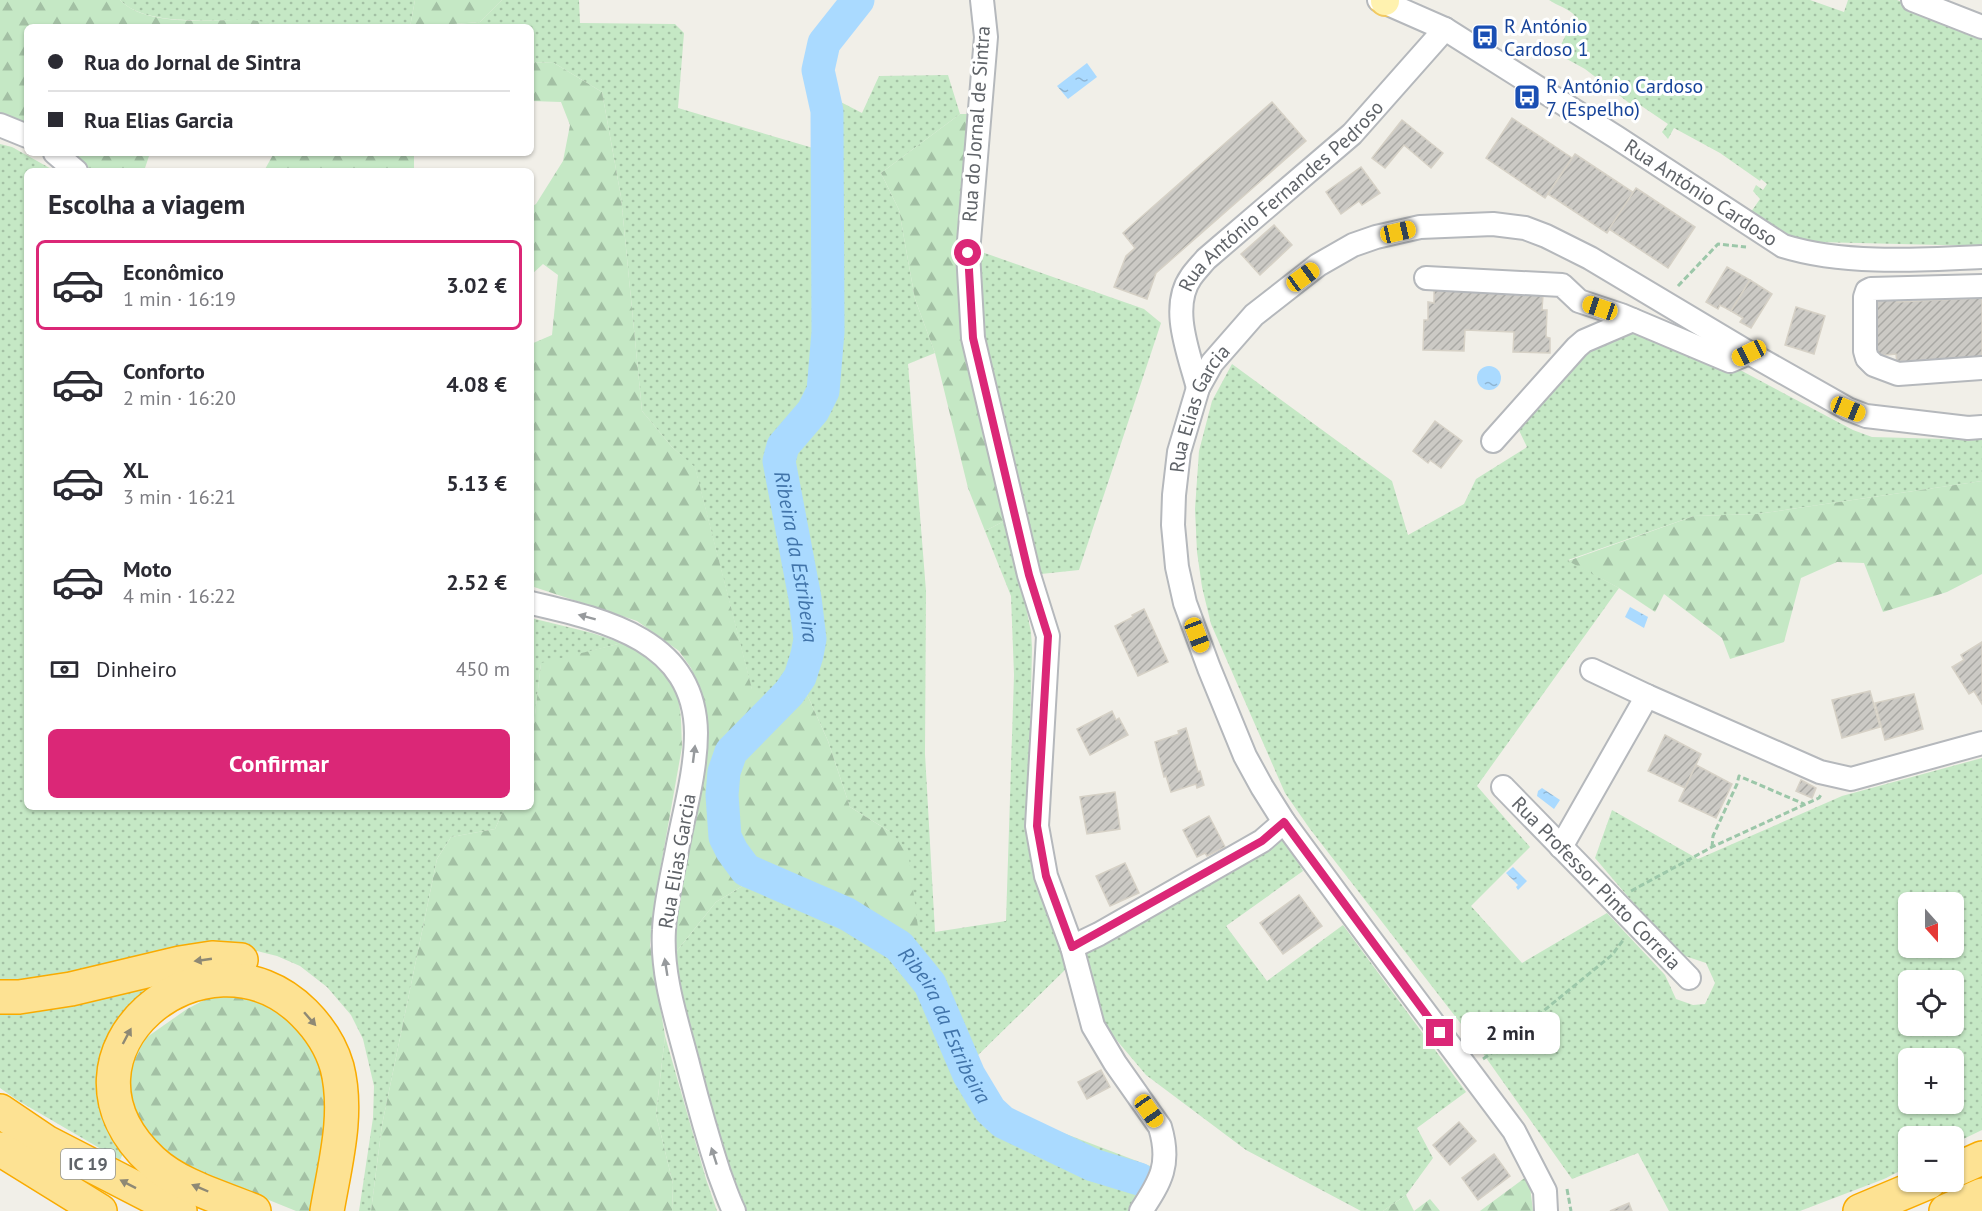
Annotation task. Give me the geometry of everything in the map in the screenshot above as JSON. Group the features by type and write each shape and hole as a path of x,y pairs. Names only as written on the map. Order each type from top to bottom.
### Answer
{"highway":[{"path":"0,997 19,997 71,989 180,963 213,958 264,964 282,971 317,995 331,1010 345,1028 354,1050 359,1072 361,1101 349,1211"},
{"path":"254,1211 176,1179 152,1162 127,1131 114,1096 113,1078 116,1058 129,1029 141,1014 156,1003 195,984 238,979 264,986 294,1003 310,1019 330,1046 337,1067 342,1095 338,1144 327,1211"},
{"name":"IC 19","path":"0,1111 45,1142 180,1211"},
{"name":"IC 19","path":"0,1149 100,1211"},
{"path":"1964,1166 1982,1158"},
{"path":"35,1172 69,1211"},
{"path":"1860,1211 1905,1192"},
{"path":"1946,1211 1982,1195"}],"street":[{"name":"Rua do Jornal de Sintra","path":"982,0 986,38 968,253 973,338 1029,575 1048,636 1037,826 1046,876 1072,947 1093,1026 1114,1063 1160,1127 1165,1151 1164,1168 1159,1185 1141,1211"},
{"name":"Rua António Cardoso","path":"1383,0 1446,28 1783,246 1804,253 1896,261 1982,257"},
{"path":"1912,0 1982,27"},
{"name":"Rua António Fernandes Pedroso","path":"1198,388 1181,307 1189,279 1206,259 1352,134 1446,28"},
{"path":"0,125 24,135"},
{"path":"58,156 72,168"},
{"name":"Rua Elias Garcia","path":"1546,1211 1545,1191 1514,1131 1284,822 1245,756 1185,603 1177,567 1173,525 1179,452 1198,388 1212,363 1254,315 1318,265 1353,245 1420,227 1493,224 1525,228 1590,258 1848,409 1866,416 1968,428 1982,427"},
{"path":"1426,278 1562,285 1580,301 1633,320 1730,361 1749,353"},
{"path":"1982,286 1871,289 1867,291 1865,297 1867,358 1874,365 1898,374 1982,368"},
{"path":"1493,441 1577,347 1584,341 1633,320"},
{"name":"Rua Elias Garcia","path":"534,604 598,620 643,640 670,661 692,698 696,735 690,781 667,905 664,949 673,1002 694,1088 712,1150 734,1211"},
{"path":"1592,670 1820,772 1851,779 1982,743"},
{"path":"1561,847 1647,696"},
{"name":"Rua Professor Pinto Correia","path":"1503,787 1689,978"},
{"path":"1072,947 1262,841 1284,822"}],"path":[{"path":"1662,300 1680,285 1718,244 1757,247 1766,235"},
{"path":"1614,900 1712,847 1819,798 1832,775"},
{"path":"1712,847 1713,836 1739,776 1804,804"},
{"path":"1475,1054 1480,1061 1509,1041 1515,1027 1536,1017 1612,956 1636,924"},
{"path":"1565,1185 1571,1211"}],"green space":[{"path":"0,0 120,0 146,15 163,18 200,21 250,20 276,24 24,24 24,128 6,114 0,113"},
{"path":"120,0 415,0 411,24 272,24 254,21 183,20 147,15 132,9"},
{"path":"415,0 502,0 480,22 411,24"},
{"path":"502,0 579,0 580,23 675,24 684,33 678,108 813,148 819,46 850,0 874,0 832,51 831,97 862,113 879,76 948,75 960,114 881,173 899,210 915,299 935,353 908,364 926,591 925,754 935,932 1006,921 1014,675 1011,596 985,531 1008,519 1031,632 1028,832 1070,965 972,1061 993,1099 1011,1113 1158,1169 1134,1211 742,1211 729,1184 680,1000 672,957 716,902 754,879 780,887 889,831 850,807 828,741 805,690 776,702 752,690 695,468 672,447 642,411 621,197 602,92 554,63 534,62 534,24 454,24 480,22"},
{"path":"1549,0 1810,0 1844,12 1848,0 1897,0 1982,34 1982,246 1798,240 1751,212 1760,199 1753,191 1756,185 1763,190 1767,184 1761,179 1760,181 1720,153 1674,128 1668,139 1662,132 1668,124 1640,105 1637,109 1585,69 1565,58 1558,51 1575,16"},
{"path":"534,62 554,63 602,92 621,197 642,411 672,447 695,467 752,689 776,701 792,678 805,690 828,741 850,807 889,831 908,850 919,935 890,944 780,887 754,879 716,902 672,957 704,732 699,687 691,668 679,651 637,621 534,587 534,343 552,335 558,275 543,264 534,272 534,205 563,161 570,125 561,102 534,101"},
{"path":"960,114 970,114 963,246 1008,519 985,531 968,488 935,353 915,299 899,210 881,173"},
{"path":"0,144 12,147 24,154 24,156 50,168 24,168 24,810 504,810 495,829 451,837 437,859 382,1125 371,1211 359,1211 373,1118 374,1086 363,1039 351,1015 327,987 300,966 277,956 249,949 0,986"},
{"path":"62,156 149,156 145,168 78,168"},
{"path":"272,156 414,156 414,168 266,168"},
{"path":"979,251 1144,309 1161,323 1079,570 1041,574 978,332"},
{"path":"1631,325 1742,371 1853,430 1872,437 1982,440 1982,481 1757,514 1694,516 1568,560 1619,588 1477,786 1530,847 1471,906 1522,963 1607,913 1665,975 1676,999 1693,1005 1705,1004 1715,983 1706,963 1676,953 1595,858 1612,810 1698,859 1842,796 1982,758 1982,1130 1964,1139 1964,1126 1898,1126 1898,1172 1800,1211 1669,1211 1638,1153 1572,1179 1472,1038 1310,829 1285,793 1211,624 1197,552 1195,509 1199,451 1212,401 1232,364 1392,481 1408,535 1464,504 1476,479 1527,447 1514,420 1583,350"},
{"path":"1982,481 1982,574 1947,592 1883,612 1864,563 1837,562 1801,578 1784,642 1730,659 1722,638 1664,594 1655,612 1619,588 1568,561 1694,516 1757,514"},
{"path":"534,619 622,643 541,664 534,724"},
{"path":"622,643 645,654 673,684 679,702 682,747 655,899 650,945 665,1036 656,1114 673,1184 672,1211 371,1211 382,1125 437,859 451,837 495,829 504,810 534,810 534,724 541,663"},
{"path":"1282,835 1303,871 1226,926 1267,981 1343,925 1466,1092 1417,1128 1433,1158 1406,1195 1383,1211 1361,1211 1246,1150 1146,1075 1103,1024 1082,952"},
{"path":"188,973 157,991 124,1151 120,1160 0,1088 0,1009"},
{"path":"214,995 259,999 305,1033 329,1083 318,1211 296,1211 199,1172 163,1149 140,1123 130,1092 129,1073 140,1042 187,1009"},
{"path":"665,1036 717,1211 672,1211 673,1184 656,1114"},
{"path":"1526,1177 1530,1186 1533,1211 1480,1211"},
{"path":"1406,1195 1414,1211 1383,1211"},
{"path":"1430,1199 1440,1211 1414,1211"}],"water":[{"path":"1087,63 1097,77 1068,99 1057,86"},
{"path":"1489,366 1498,369 1501,378 1498,387 1489,390 1480,387 1477,378 1480,369"},
{"path":"1630,607 1648,617 1644,628 1625,617"},
{"path":"1542,788 1560,800 1554,809 1537,796 1538,791"},
{"path":"1513,867 1527,881 1518,890 1516,887 1518,885 1506,873"}],"building":[{"path":"1272,102 1306,141 1156,273 1147,299 1114,287 1126,256 1135,248 1123,233"},
{"path":"1512,118 1572,158 1545,198 1486,158"},
{"path":"1402,120 1443,153 1431,168 1404,145 1385,168 1372,158"},
{"path":"1575,154 1634,193 1607,233 1548,194"},
{"path":"1361,167 1380,193 1362,205 1359,201 1341,214 1326,192"},
{"path":"1636,188 1695,227 1668,268 1609,229"},
{"path":"1274,225 1292,245 1260,275 1241,254"},
{"path":"1727,267 1750,280 1731,311 1720,305 1718,309 1706,302"},
{"path":"1750,280 1772,294 1751,328 1740,322 1743,318 1731,311"},
{"path":"1434,289 1543,294 1542,310 1547,310 1546,337 1550,338 1550,353 1513,352 1514,332 1465,330 1464,351 1423,350 1424,320 1428,320 1428,302 1434,303"},
{"path":"1896,295 1897,302 1982,298 1982,359 1897,364 1896,354 1875,356 1871,296"},
{"path":"1796,307 1825,316 1814,354 1785,345"},
{"path":"1435,421 1462,441 1441,468 1430,460 1428,463 1413,451"},
{"path":"1144,609 1168,662 1138,676 1115,626"},
{"path":"1982,642 1982,704 1974,691 1969,694 1952,667 1964,660 1961,655"},
{"path":"1870,691 1880,727 1842,738 1832,700"},
{"path":"1914,694 1923,729 1885,740 1875,703"},
{"path":"1112,711 1116,720 1119,718 1128,735 1090,755 1077,729"},
{"path":"1186,728 1198,772 1200,771 1204,785 1197,788 1196,784 1171,792 1166,776 1164,777 1155,742 1179,734 1178,731"},
{"path":"1665,735 1701,754 1685,788 1648,771"},
{"path":"1696,765 1732,784 1716,818 1679,801"},
{"path":"1801,780 1816,788 1812,798 1796,791"},
{"path":"1115,792 1120,829 1087,834 1080,797"},
{"path":"1209,816 1225,847 1207,856 1205,853 1197,857 1183,830"},
{"path":"1125,863 1139,893 1110,906 1096,876"},
{"path":"1299,895 1322,926 1283,954 1260,923"},
{"path":"1101,1070 1110,1087 1087,1099 1078,1082"},
{"path":"1459,1122 1476,1141 1450,1165 1433,1145"},
{"path":"1494,1154 1510,1176 1478,1200 1462,1178"},
{"path":"1629,1203 1632,1211 1610,1211"}],"waterway":[{"name":"Ribeira da Estribeira","path":"858,0 824,43 818,70 827,111 828,332 823,391 813,411 783,446 779,461 805,598 810,639 800,677 789,693 731,752 724,772 722,795 725,837 746,870 847,914 899,946 930,984 969,1075 990,1110 1003,1122 1093,1165 1139,1179"}],"place":[{"name":"R António Cardoso 1","path":"1485,37"},
{"name":"R António Cardoso 7 (Espelho)","path":"1527,97"}],"route":[{"path":"968,253 973,338 1029,575 1048,636 1037,826 1046,876 1072,947 1099,934 1262,841 1284,822 1440,1033"}]}
